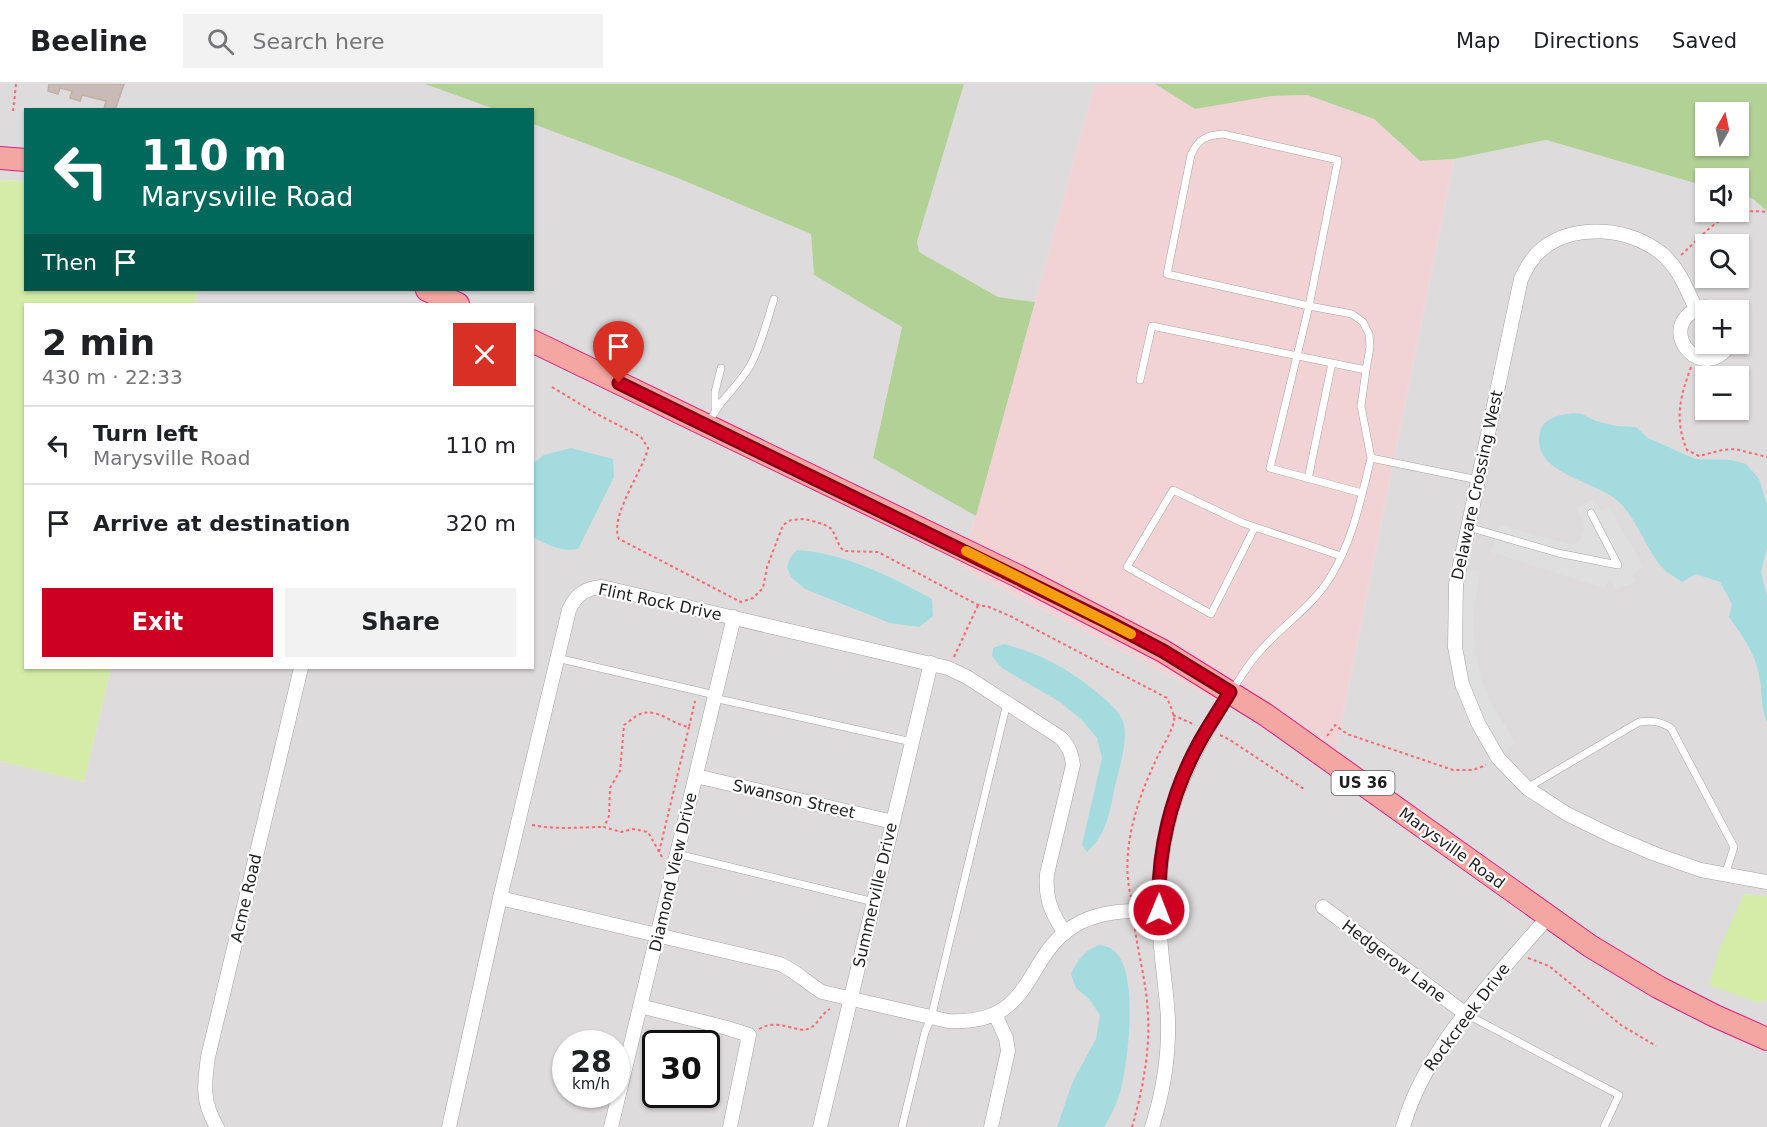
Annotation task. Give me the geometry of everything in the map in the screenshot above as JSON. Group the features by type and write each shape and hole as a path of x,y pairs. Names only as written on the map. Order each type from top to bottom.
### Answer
{"highway":[{"path":"0,158 24,160"},
{"path":"429,291 456,303"},
{"name":"Marysville Road","path":"534,341 712,417 1163,651 1230,692 1316,750 1590,946 1658,987 1767,1039"}],"street":[{"name":"Delaware Crossing West","path":"1695,307 1679,275 1664,255 1644,242 1627,236 1594,232 1577,234 1544,247 1530,261 1521,279 1456,584 1455,647 1462,684 1478,723 1498,758 1527,788 1567,814 1655,854 1701,870 1767,882"},
{"path":"1695,310 1687,315 1682,324 1680,334 1682,344 1688,352 1695,356 1707,359 1721,354"},
{"name":"Flint Rock Drive","path":"449,1127 500,898 569,610 581,592 591,588 602,586 948,668 967,677 1061,738 1068,745 1073,765 1047,874 1046,889 1054,918 1065,933"},
{"name":"Diamond View Drive","path":"612,1127 734,617"},
{"name":"Summerville Drive","path":"820,1127 931,663"},
{"name":"Acme Road","path":"217,1127 208,1113 204,1088 208,1058 301,669"},
{"path":"1152,1127 1162,1087 1167,1053 1168,1020 1159,910 1164,838 1184,774 1230,692"},
{"name":"Swanson Street","path":"696,776 893,822"},
{"path":"500,898 780,964 794,970 822,992 931,1018 963,1022 980,1020 995,1014 1013,1002 1025,989 1052,946 1080,923 1096,915 1114,912 1159,910"},
{"name":"Hedgerow Lane","path":"1323,906 1466,1014"},
{"name":"Rockcreek Drive","path":"1402,1127 1420,1081 1431,1062 1466,1014 1548,917"},
{"path":"640,1006 749,1035 730,1127"},
{"path":"991,1127 1008,1051 1006,1038 995,1014"}],"lane":[{"path":"1230,692 1261,649 1305,608 1331,577 1347,542 1362,493 1371,458 1361,406 1370,347 1369,334 1363,322 1352,314 1309,306 1167,274 1191,154 1200,140 1210,135 1223,134 1338,160 1309,306 1270,468 1362,493"},
{"path":"712,417 750,365 774,299"},
{"path":"1140,380 1152,326 1366,370"},
{"path":"1308,478 1332,363"},
{"path":"712,417 721,368"},
{"path":"1371,458 1478,480"},
{"path":"1255,527 1211,614 1126,567 1173,490 1243,523 1255,527 1341,556"},
{"path":"1468,527 1558,553 1618,565 1592,513"},
{"path":"557,658 912,742"},
{"path":"902,1127 925,1032 931,1018 1007,703"},
{"path":"1527,788 1639,722 1652,720 1662,723 1671,728 1734,847 1725,875"},
{"path":"677,854 874,902"},
{"path":"1466,1014 1619,1095 1604,1127"}],"path":[{"path":"13,111 16,84"},
{"path":"1671,264 1718,220 1732,213 1767,212"},
{"path":"1695,356 1682,392 1678,412 1687,450 1699,456 1735,449 1767,457"},
{"path":"948,668 978,605"},
{"path":"659,853 696,690"},
{"path":"604,827 609,816 610,788 620,771 624,725 641,713 659,713 679,726 689,727"},
{"path":"1173,715 1230,740 1304,789"},
{"path":"1316,750 1335,725 1347,734 1453,770 1473,770 1498,758"},
{"path":"518,822 557,830 570,827 604,827 621,832 633,829 648,832 664,861"},
{"path":"1519,951 1532,961 1549,966 1621,1025 1656,1046"},
{"path":"749,1035 772,1024 803,1030 810,1028 822,1014 835,1007"}],"shaded area":[{"path":"0,84 425,84 491,108 24,108 24,181 0,180"},
{"path":"964,84 1095,84 1035,302 998,297 919,253 917,242"},
{"path":"1095,84 1155,84 1195,109 1272,96 1307,95 1374,119 1420,161 1454,159 1331,774 1247,716 959,566 976,516"},
{"path":"534,124 675,177 811,234 814,275 902,327 873,458 976,516 959,566 1247,716 1331,774 1454,159 1546,140 1695,183 1695,222 1749,222 1749,198 1753,199 1767,211 1767,896 1744,894 1759,1003 1767,1000 1767,1127 0,1127 0,761 84,782 111,669 534,669 534,303 195,303 198,291 534,291"},
{"path":"1592,499 1601,510 1609,507 1644,567 1633,574 1637,582 1616,589 1609,578 1605,589 1491,552 1500,525 1575,544 1580,540 1584,528 1576,508"},
{"path":"1466,569 1480,572 1473,616 1475,652 1481,678 1491,704 1516,742 1505,752 1487,727 1474,702 1461,656 1461,601"}],"green space":[{"path":"425,84 964,84 917,242 919,252 998,297 1035,302 976,516 873,458 902,327 814,275 811,234 675,177 534,124 534,108 491,108"},
{"path":"1155,84 1767,84 1767,211 1749,198 1749,168 1695,168 1695,183 1546,140 1454,159 1420,161 1374,119 1307,95 1272,96 1195,109"},
{"path":"0,180 24,181 24,291 198,291 195,303 24,303 24,669 111,669 84,782 0,761"},
{"path":"1744,894 1767,896 1767,1000 1759,1003 1709,985 1720,947"}],"water":[{"path":"1573,413 1616,426 1636,427 1648,438 1695,459 1731,460 1746,464 1759,479 1767,505 1767,547 1761,572 1767,597 1767,722 1757,667 1747,644 1729,617 1732,604 1720,582 1696,574 1682,582 1659,564 1633,519 1620,503 1597,488 1568,475 1545,458 1540,446 1542,427 1553,418"},
{"path":"571,448 613,459 614,477 578,549 566,550 534,538 534,462 544,455"},
{"path":"797,550 849,561 900,582 932,599 933,616 919,627 890,623 805,589 791,577 787,567 790,558"},
{"path":"1004,644 1043,658 1067,671 1106,700 1122,719 1124,743 1109,813 1099,838 1087,852 1082,845 1102,758 1097,738 1082,720 1060,702 1002,668 992,656 993,648"},
{"path":"1099,945 1110,948 1118,955 1128,983 1130,1022 1120,1093 1104,1127 1057,1127 1073,1081 1096,1039 1100,1015 1089,999 1076,988 1071,974 1082,957"}],"building":[{"path":"49,84 124,84 116,108 104,108 106,101 82,95 80,101 70,98 72,91 60,88 58,94 48,91"}],"slow traffic":[{"path":"966,551 1131,634"}],"route":[{"path":"619,383 1018,576 1163,651 1230,692 1199,743 1184,774 1173,805 1164,838 1159,910"}]}
